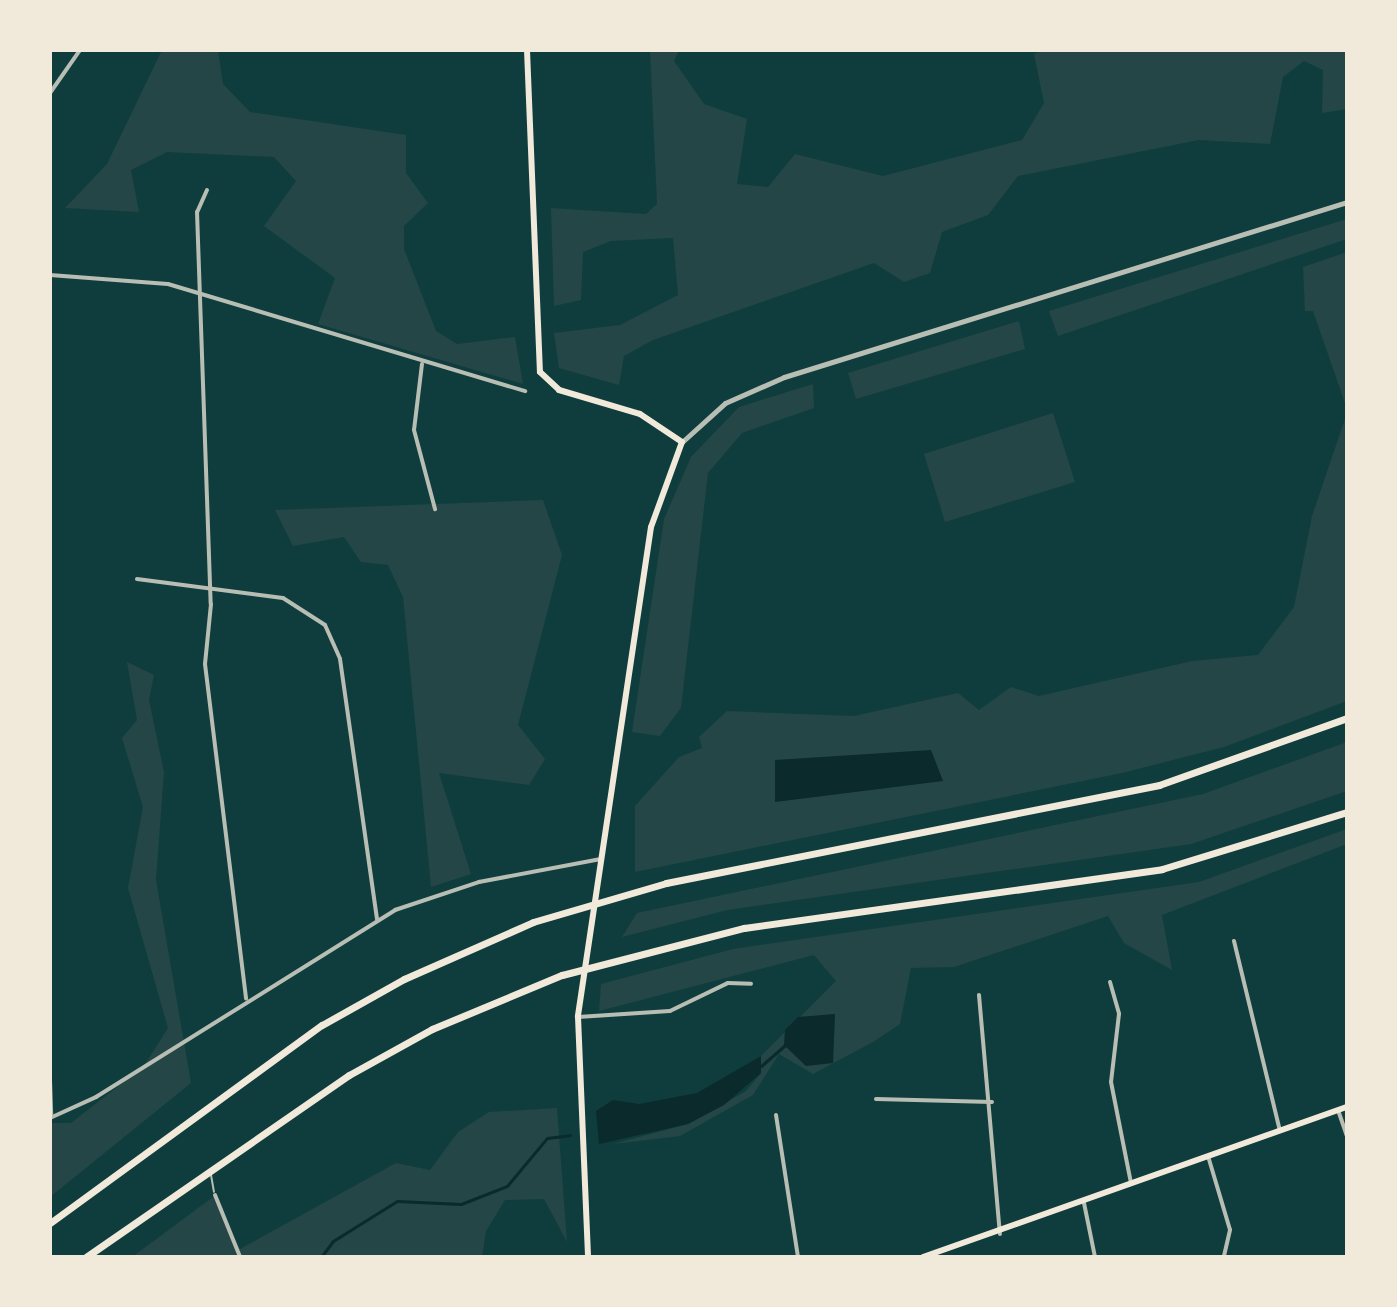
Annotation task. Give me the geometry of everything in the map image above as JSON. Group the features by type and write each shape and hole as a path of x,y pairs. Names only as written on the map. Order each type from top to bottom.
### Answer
{"highway":[{"path":"50,1223 322,1025 446,958 568,910 619,895 1159,785 1347,718"},
{"path":"86,1257 209,1170 390,1051 562,975 605,961 744,928 1162,869 1347,812"}],"main road":[{"path":"527,50 537,365 559,390 640,414 682,442 653,519 578,1017 588,1257"},
{"path":"923,1257 1000,1234 1131,1183 1347,1107"}],"street":[{"path":"50,93 80,50"},
{"path":"814,50 934,50"},
{"path":"207,190 197,212 210,588 207,684 246,998"},
{"path":"682,442 725,403 784,377 1347,202"},
{"path":"50,275 123,277 200,293 422,364 525,391"},
{"path":"422,364 414,430 435,509"},
{"path":"137,579 296,602 332,635 377,919"},
{"path":"50,1080 51,1117 96,1097 246,998 377,919 475,883 601,859"},
{"path":"1234,941 1280,1131"},
{"path":"1110,982 1119,1014 1111,1082 1131,1183"},
{"path":"578,1017 670,1011 728,983 751,984"},
{"path":"979,995 992,1102 1000,1234"},
{"path":"876,1099 992,1102"},
{"path":"1338,1110 1347,1136"},
{"path":"776,1115 798,1257"},
{"path":"1208,1156 1230,1230 1224,1257"},
{"path":"215,1195 240,1257"},
{"path":"1084,1203 1095,1257"}],"lane":[{"path":"209,1170 215,1195"}],"shaded area":[{"path":"162,50 218,50 223,84 250,112 406,135 406,173 428,203 404,226 404,249 436,331 457,344 515,337 523,384 318,324 335,278 264,226 296,181 274,157 167,152 131,170 139,212 65,208 107,164"},
{"path":"650,50 679,50 674,61 704,104 747,119 737,184 768,187 795,154 883,176 1022,140 1044,103 1034,54 1045,50 1347,50 1347,109 1322,113 1323,70 1304,61 1283,77 1270,144 1199,140 1018,176 988,215 942,232 930,273 904,282 874,263 653,340 624,356 619,385 559,368 554,333 620,325 678,295 673,238 611,241 583,252 581,300 554,306 551,208 646,214 657,204"},
{"path":"1347,219 1347,239 1058,336 1049,311"},
{"path":"1347,252 1347,409 1313,311 1305,311 1303,267"},
{"path":"1019,321 1025,349 856,399 848,373"},
{"path":"813,384 814,408 742,433 708,473 681,708 660,736 632,732 664,519 691,457 739,407"},
{"path":"1053,413 1075,482 945,522 924,454"},
{"path":"1347,413 1347,701 1224,747 1122,773 635,872 635,806 679,757 702,748 699,737 727,711 854,716 958,693 979,710 1011,687 1039,696 1192,661 1258,655 1294,607 1312,516"},
{"path":"543,500 562,555 518,725 545,759 529,785 439,773 471,874 431,887 403,597 388,565 361,562 344,537 293,546 275,510"},
{"path":"127,662 154,675 149,700 164,772 156,880 191,1083 50,1197 50,1123 71,1123 144,1066 168,1028 128,888 143,807 122,738 137,720"},
{"path":"1347,742 1347,791 1191,844 727,910 622,937 637,913 1203,794"},
{"path":"931,750 943,781 775,802 775,760"},
{"path":"1347,829 1347,844 1162,915 1172,970 1124,943 1108,916 954,967 911,968 900,1024 873,1042 813,1074 779,1054 753,1095 680,1136 613,1144 688,1124 746,1091 761,1073 761,1056 836,981 814,955 599,1011 601,984 733,949 1199,882"},
{"path":"835,1014 833,1063 806,1066 784,1045 785,1030 798,1017"},
{"path":"761,1056 761,1073 724,1105 688,1124 599,1144 596,1111 613,1100 639,1104 697,1093"},
{"path":"557,1108 567,1242 544,1199 505,1200 486,1231 482,1257 132,1257 213,1197 240,1249 396,1163 430,1170 458,1132 489,1112"}],"waterway":[{"path":"761,1066 785,1045"},
{"path":"321,1257 333,1241 397,1201 461,1204 507,1186 547,1138 570,1135"}]}
